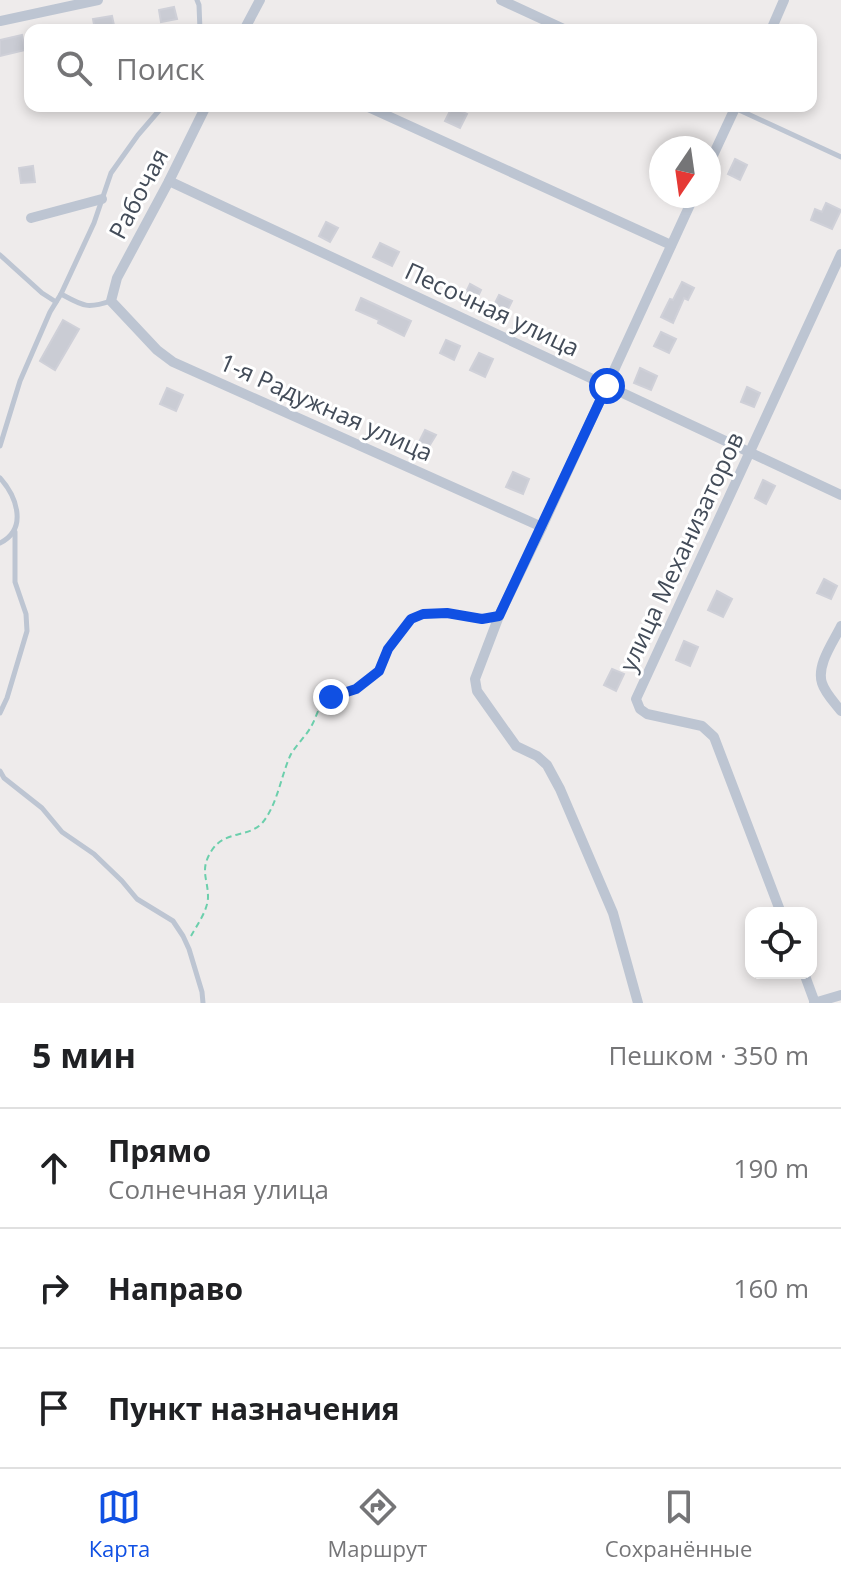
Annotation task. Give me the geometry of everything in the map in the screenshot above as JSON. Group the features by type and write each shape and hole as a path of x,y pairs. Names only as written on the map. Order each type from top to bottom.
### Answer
{"street":[{"path":"0,21 98,0"},
{"path":"247,24 260,0"},
{"path":"501,0 553,24"},
{"path":"774,24 784,0"},
{"name":"Рабочая","path":"111,301 117,278 203,112"},
{"path":"379,112 671,245"},
{"path":"721,137 732,112"},
{"name":"Песочная улица","path":"169,181 841,495"},
{"path":"31,218 102,199"},
{"path":"638,1003 613,913 560,789 547,765 537,756 516,746 477,691 475,679 499,616 688,208"},
{"name":"улица Механизаторов","path":"779,907 714,737 702,726 647,714 640,709 636,699 841,254"},
{"name":"1-я Радужная улица","path":"111,301 157,350 173,362 542,527"},
{"path":"841,626 823,664 820,679 841,711"},
{"path":"806,979 815,1003 841,995"}],"lane":[{"path":"197,0 199,24"},
{"path":"0,446 20,381 94,223 111,173 158,112"},
{"path":"745,112 841,157"},
{"path":"0,255 56,302"},
{"path":"61,294 83,306 94,307 111,301"},
{"path":"0,478 14,500 15,582 26,614 27,631 0,713"},
{"path":"0,543 15,532"},
{"path":"0,771 4,778 42,808 62,832 103,863 137,899 173,921 189,949 203,1003"}],"path":[{"path":"189,949 190,937 206,906 208,897 204,877 211,852 219,842 252,830 266,819 292,753 311,728 323,702 356,689 379,671 388,649 411,619 423,614 447,613 482,619 499,616"}],"building":[{"path":"174,7 177,19 161,22 159,10"},
{"path":"112,16 114,24 94,24 93,19"},
{"path":"22,35 24,50 0,56 0,40"},
{"path":"450,112 467,114 460,128 445,121"},
{"path":"735,159 747,165 740,180 728,174"},
{"path":"33,166 35,182 21,183 19,168"},
{"path":"826,203 841,210 832,229 811,220 815,209 822,212"},
{"path":"326,222 338,228 330,242 319,236"},
{"path":"380,243 399,252 392,266 373,257"},
{"path":"682,282 694,288 688,300 684,298 673,323 661,317"},
{"path":"470,284 481,290 473,307 462,301"},
{"path":"499,295 512,301 505,315 492,309"},
{"path":"361,298 411,321 404,336 356,310"},
{"path":"63,320 79,329 55,370 40,361"},
{"path":"661,332 676,339 669,353 654,346"},
{"path":"446,340 460,346 454,360 440,353"},
{"path":"479,353 493,359 485,377 470,370"},
{"path":"640,368 657,376 651,390 634,383"},
{"path":"747,387 760,393 754,407 741,402"},
{"path":"167,388 183,395 176,411 160,404"},
{"path":"425,430 436,435 425,453 416,448"},
{"path":"513,472 529,479 523,494 506,487"},
{"path":"763,480 775,486 766,504 755,498"},
{"path":"824,579 837,586 831,599 817,593"},
{"path":"717,591 732,599 723,617 708,610"},
{"path":"684,641 698,647 690,666 676,660"},
{"path":"612,669 624,674 616,691 604,685"}],"route":[{"path":"331,697 356,689 379,671 388,649 411,619 423,614 447,613 482,619 499,616 607,386"}]}
